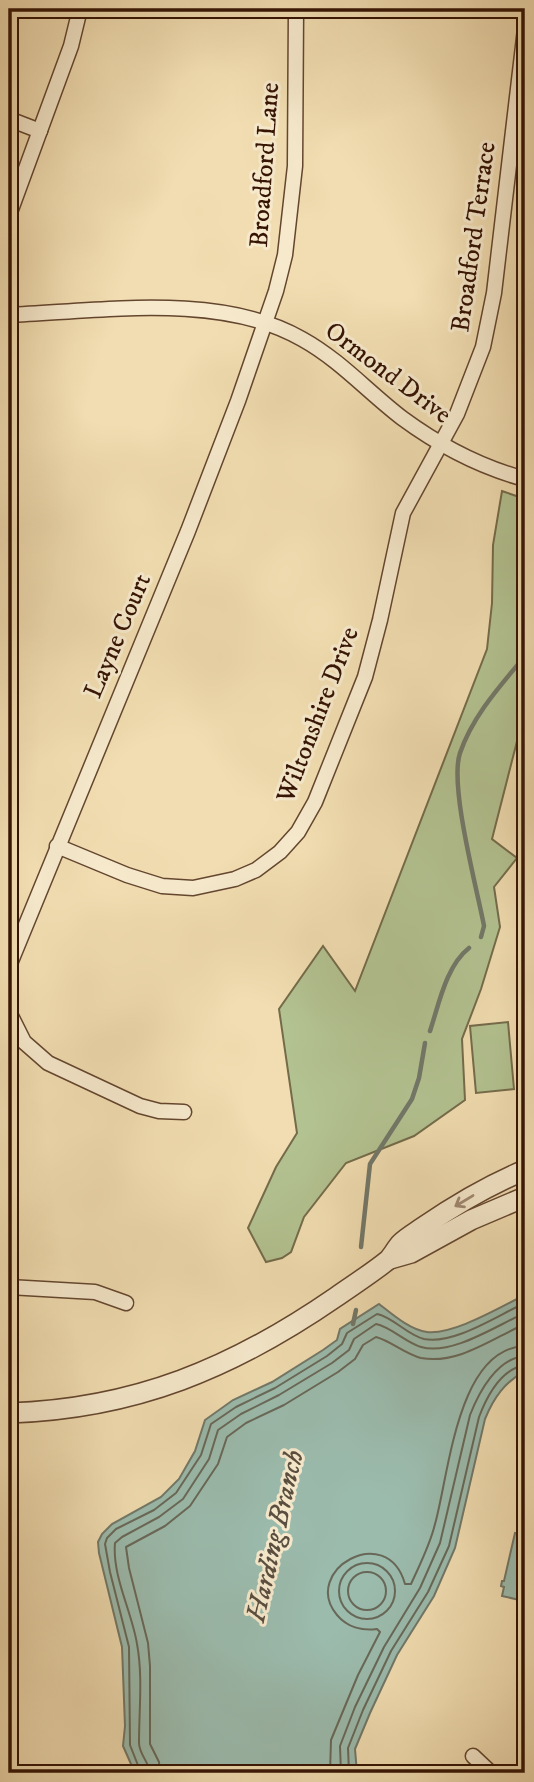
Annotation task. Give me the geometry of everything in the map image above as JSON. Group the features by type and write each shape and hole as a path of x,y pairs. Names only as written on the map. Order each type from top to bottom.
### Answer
{"street":[{"path":"9,215 71,46 80,9"},
{"name":"Broadford Lane","path":"265,323 285,255 291,209 295,166 296,9"},
{"name":"Broadford Terrace","path":"440,443 464,399 483,347 495,293 525,29"},
{"path":"9,119 40,131"},
{"name":"Ormond Drive","path":"9,315 190,308 243,315 299,337 322,351 403,419 469,460 525,479"},
{"name":"Layne Court","path":"9,966 188,531 265,323"},
{"name":"Wiltonshire Drive","path":"57,846 150,882 193,888 235,880 256,870 289,842 315,802 365,677 402,513 440,443"},
{"path":"9,1012 24,1042 48,1063 140,1107 184,1112"},
{"path":"390,1259 401,1242 436,1218 475,1194 525,1170"},
{"path":"9,1413 81,1407 125,1398 208,1371 271,1339 390,1259 411,1253 471,1220 525,1197"},
{"path":"9,1287 95,1292 126,1303"},
{"path":"473,1756 491,1773"}],"green space":[{"path":"502,491 525,499 525,710 492,839 517,858 494,887 500,927 462,1039 465,1100 414,1136 346,1163 304,1217 291,1252 282,1258 266,1262 248,1228 276,1167 297,1133 279,1009 323,946 355,991 487,649 492,603 493,545"},
{"path":"508,1022 514,1089 476,1093 470,1026"}],"water":[{"path":"525,1295 525,1371 501,1391 485,1419 455,1548 434,1596 397,1655 370,1713 355,1749 357,1773 135,1773 123,1746 125,1726 122,1647 99,1553 98,1542 102,1534 112,1524 161,1497 179,1479 195,1451 205,1420 233,1400 272,1382 323,1350 337,1340 340,1329 379,1304 414,1328 438,1332 477,1319"},
{"path":"515,1533 525,1535 524,1601 502,1596 502,1581"}],"waterway":[{"name":"Harding Branch","path":"481,937 484,926 458,788 460,753 472,726 488,701 525,656"},
{"name":"Harding Branch","path":"430,1031 449,975 469,948"},
{"name":"Harding Branch","path":"361,1247 370,1164 412,1099 425,1043"},
{"name":"Harding Branch","path":"353,1324 356,1310"}]}
